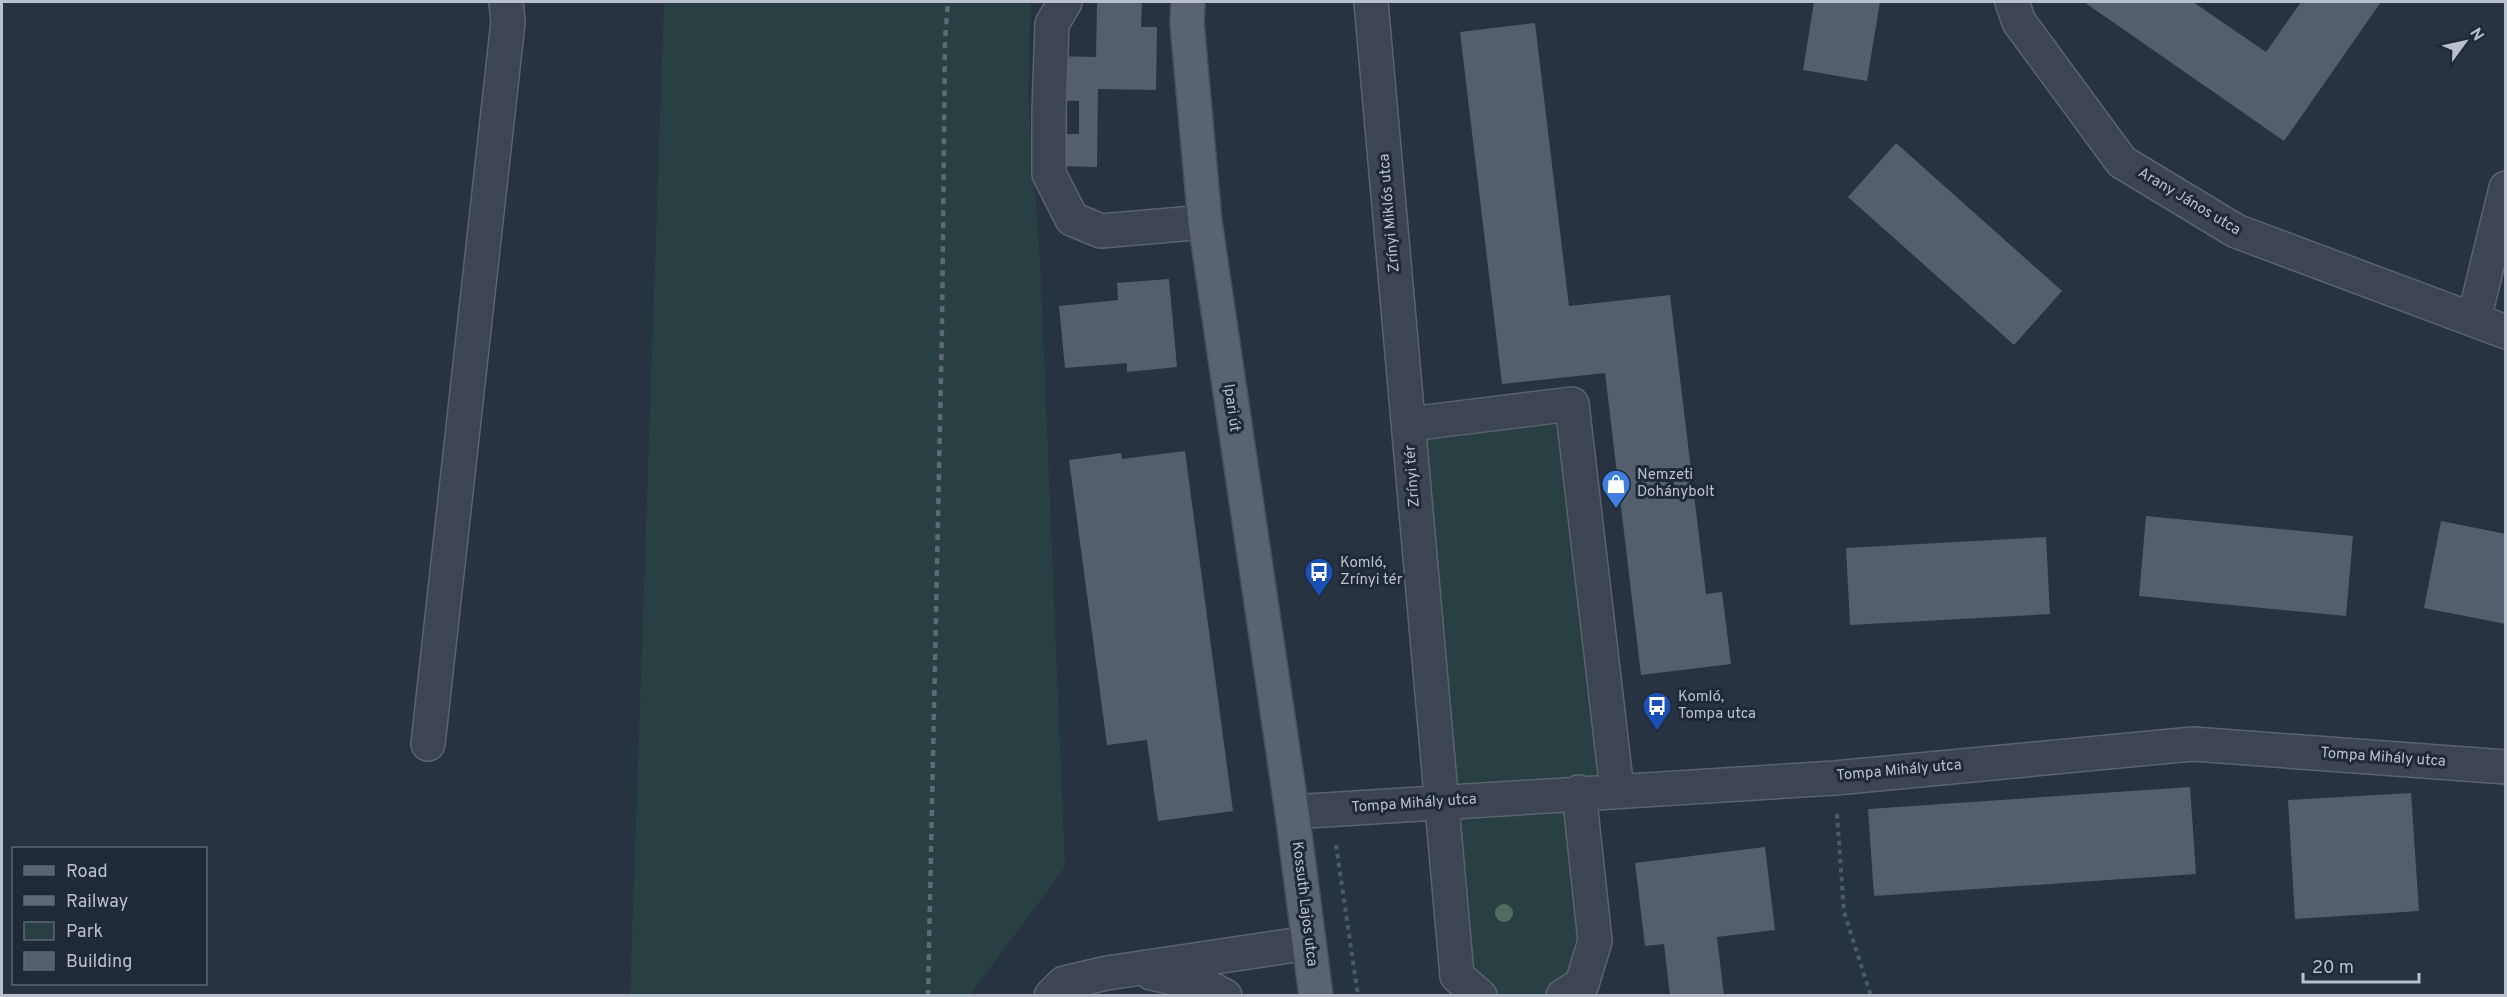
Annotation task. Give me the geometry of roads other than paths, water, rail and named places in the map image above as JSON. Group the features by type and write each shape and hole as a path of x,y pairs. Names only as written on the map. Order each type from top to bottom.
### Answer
{"main road":[{"name":"Ipari út","path":"1188,2 1187,22 1205,222 1292,812"},
{"name":"Kossuth Lajos utca","path":"1292,812 1316,996"}],"street":[{"path":"428,744 508,22 506,2"},
{"path":"1065,2 1052,24 1049,174 1072,219 1101,231 1205,222"},
{"name":"Zrínyi Miklós utca","path":"1371,2 1410,424"},
{"name":"Arany János utca","path":"2012,2 2019,22 2122,162 2236,231 2474,319"},
{"path":"2505,188 2474,319 2505,332"},
{"name":"Zrínyi tér","path":"1480,996 1457,976 1443,802 1414,504 1410,424 1572,404 1617,790"},
{"name":"Tompa Mihály utca","path":"1292,812 1579,792 1835,778 2193,744 2505,767"},
{"path":"1563,996 1582,984 1595,941 1579,792"},
{"path":"1051,996 1064,983 1135,969 1309,943"},
{"path":"1135,969 1204,985 1225,996"}],"railway":[{"path":"928,996 942,328 945,41 948,2"}],"place":[{"name":"Nemzeti Dohánybolt","path":"1616,510"},
{"name":"Komló, Zrínyi tér","path":"1319,598"},
{"name":"Komló, Tompa utca","path":"1657,732"}]}
